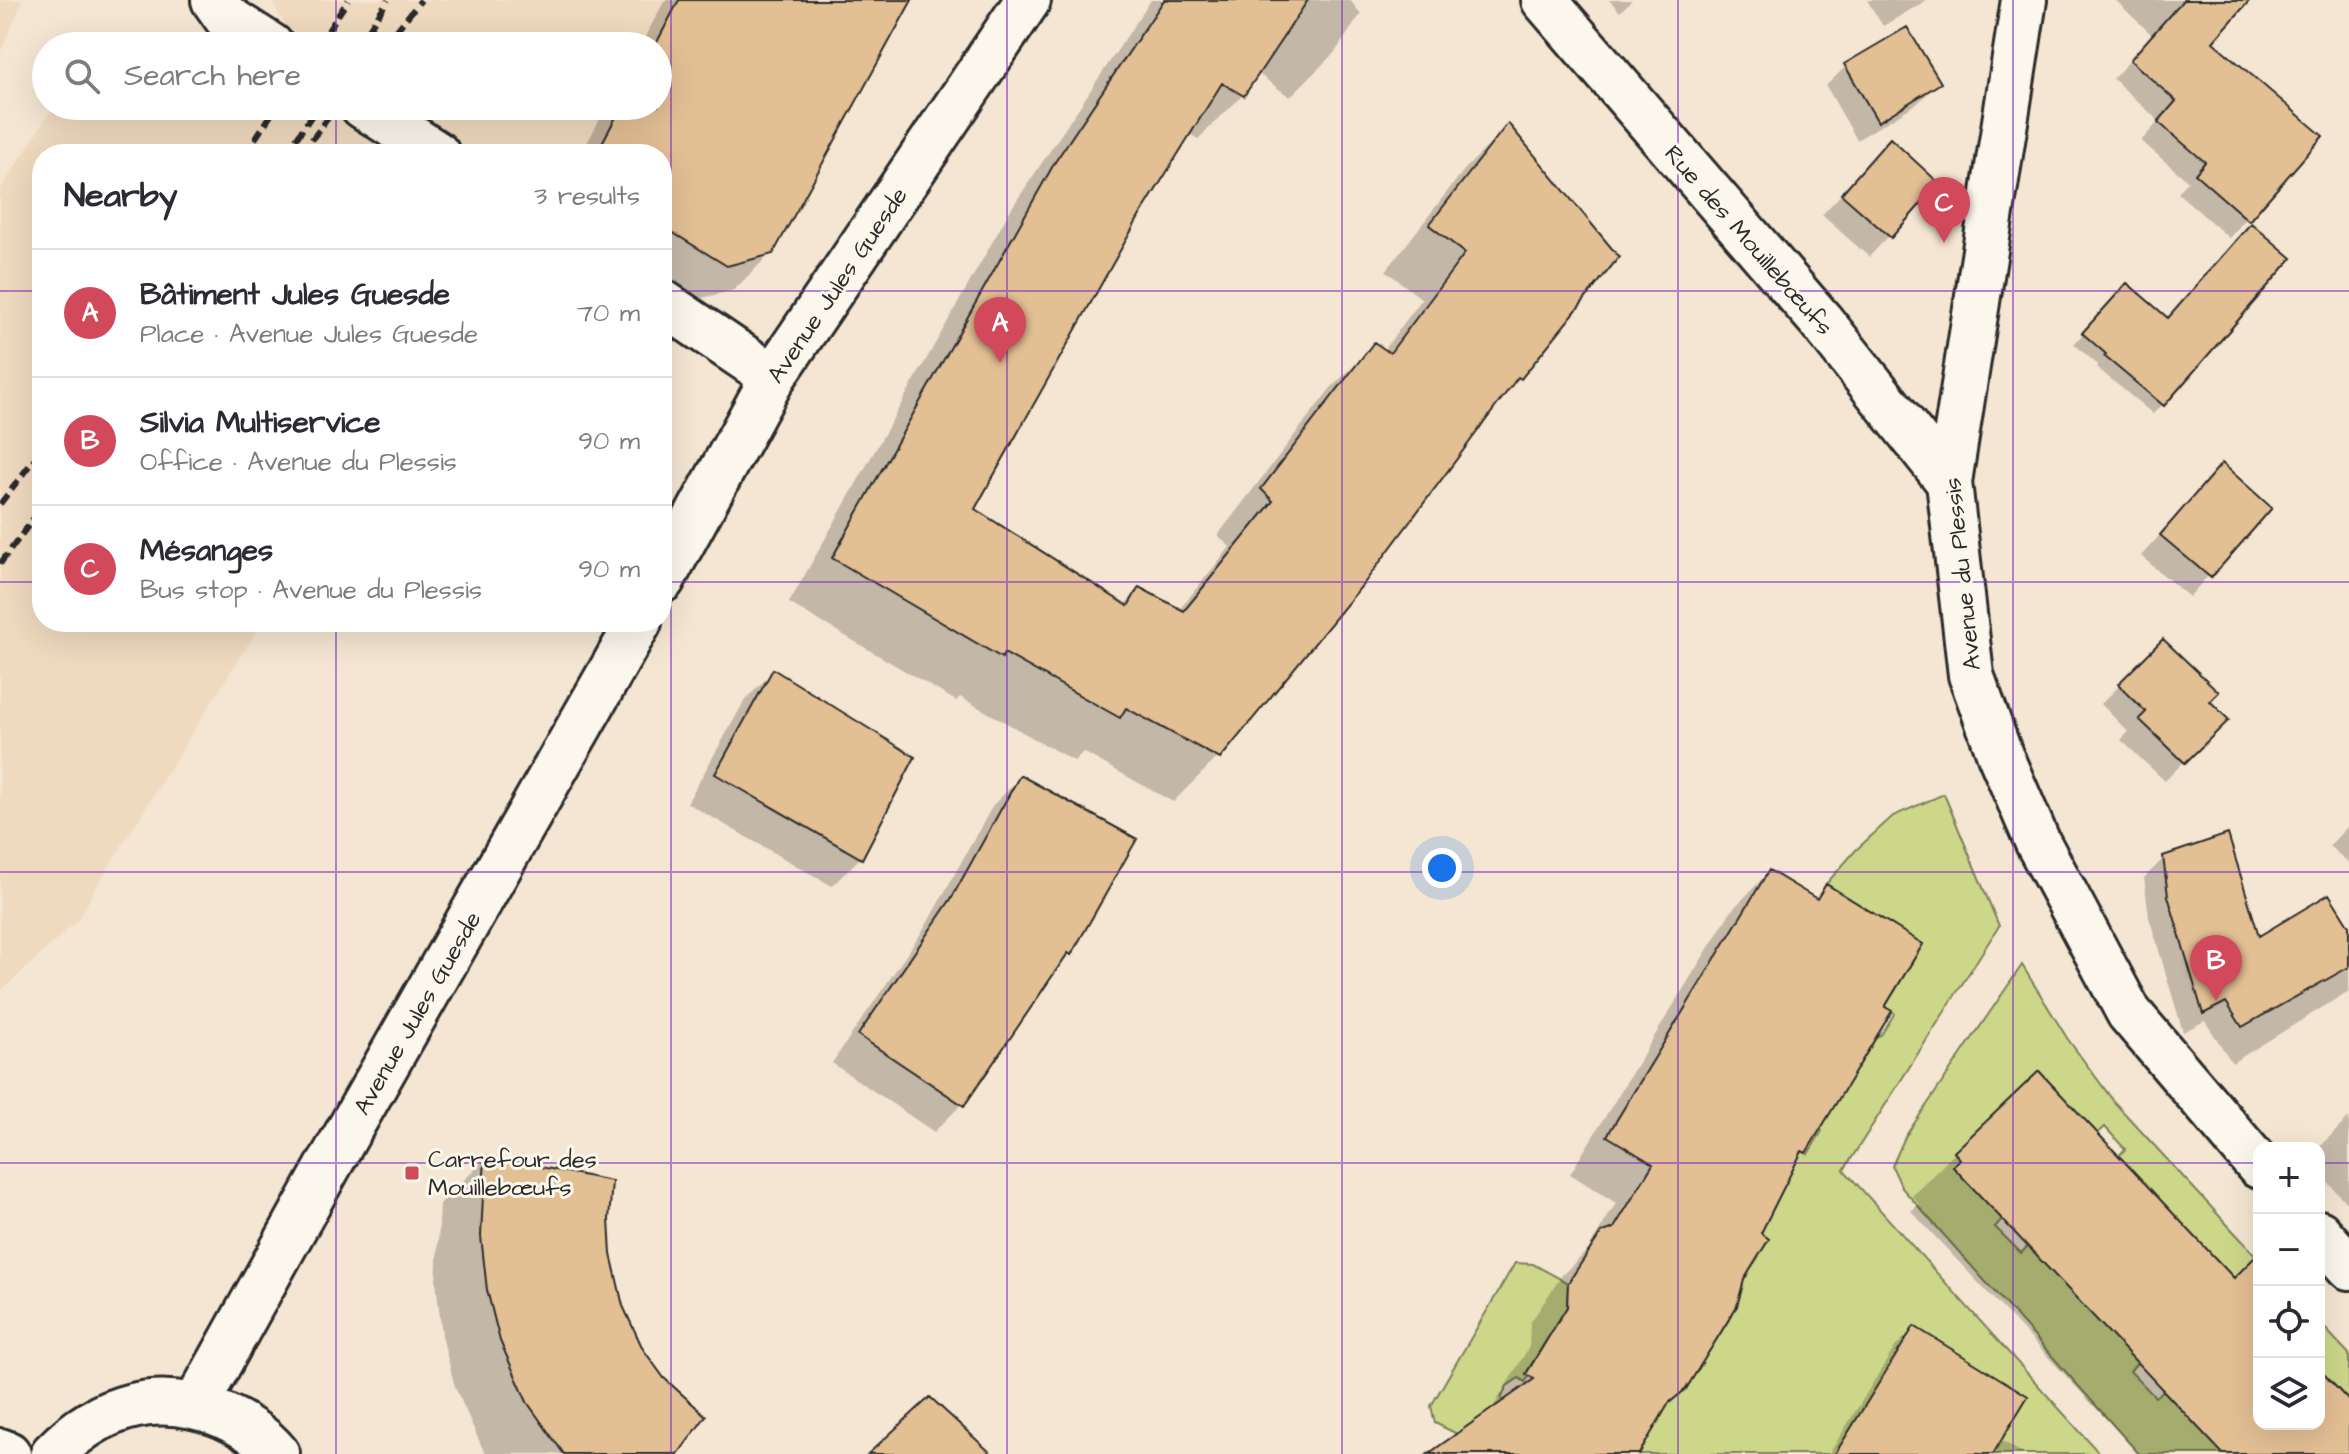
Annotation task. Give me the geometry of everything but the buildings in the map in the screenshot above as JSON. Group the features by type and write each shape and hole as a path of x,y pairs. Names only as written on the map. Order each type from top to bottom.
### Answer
{"street":[{"path":"214,0 226,17 249,32"},
{"name":"Avenue Jules Guesde","path":"672,562 773,377 1028,0"},
{"name":"Rue des Mouillebœufs","path":"1544,0 1821,321 1949,482"},
{"name":"Avenue du Plessis","path":"2024,0 1949,482 1971,675 2000,755 2038,843 2129,1013 2253,1159"},
{"path":"385,120 422,144"},
{"path":"672,309 773,377"},
{"name":"Avenue Jules Guesde","path":"196,1405 633,632"},
{"path":"2325,1240 2349,1267"},
{"path":"53,1454 73,1433 111,1412 153,1402 196,1405 239,1422 277,1454"},
{"path":"0,1451 8,1454"}],"shaded area":[{"path":"0,0 23,0 0,53"},
{"path":"271,0 679,0 662,32 289,32"},
{"path":"45,120 394,120 378,144 32,144 32,632 256,632 79,919 0,992 0,190"},
{"path":"414,120 614,120 601,144 452,144"}],"green space":[{"path":"1944,794 1999,926 1844,1170 2100,1454 1630,1454 1666,1406 1691,1380 1728,1321 1740,1296 1744,1278 1769,1239 1761,1233 1798,1148 1808,1154 1876,1037 1881,1035 1893,1016 1894,1013 1885,1007 1923,944 1826,884 1856,850 1893,816"},
{"path":"2022,965 2067,1038 2115,1103 2253,1252 2253,1264 2232,1280 2118,1157 2125,1149 2105,1127 2096,1135 2040,1072 1954,1152 2003,1218 1995,1227 2021,1253 2028,1246 2138,1362 2130,1371 2155,1397 2164,1390 2224,1454 2139,1454 1902,1188 1892,1166 1905,1137"},
{"path":"1515,1263 1533,1264 1568,1283 1567,1307 1526,1373 1529,1376 1525,1382 1519,1378 1507,1386 1501,1399 1511,1406 1459,1435 1435,1423 1431,1406"},
{"path":"2325,1328 2349,1354 2349,1401 2325,1375"}],"railway":[{"path":"327,32 348,0"},
{"path":"367,32 388,0"},
{"path":"395,32 421,0"},
{"path":"252,144 268,120"},
{"path":"293,144 309,120"},
{"path":"308,144 326,120"},
{"path":"0,504 32,462"},
{"path":"0,564 32,521"}],"place":[{"name":"Mésanges","path":"1944,243"},
{"name":"Bâtiment Jules Guesde","path":"1000,363"},
{"name":"Silvia Multiservice","path":"2216,1001"},
{"name":"Carrefour des Mouillebœufs","path":"412,1173"}]}
